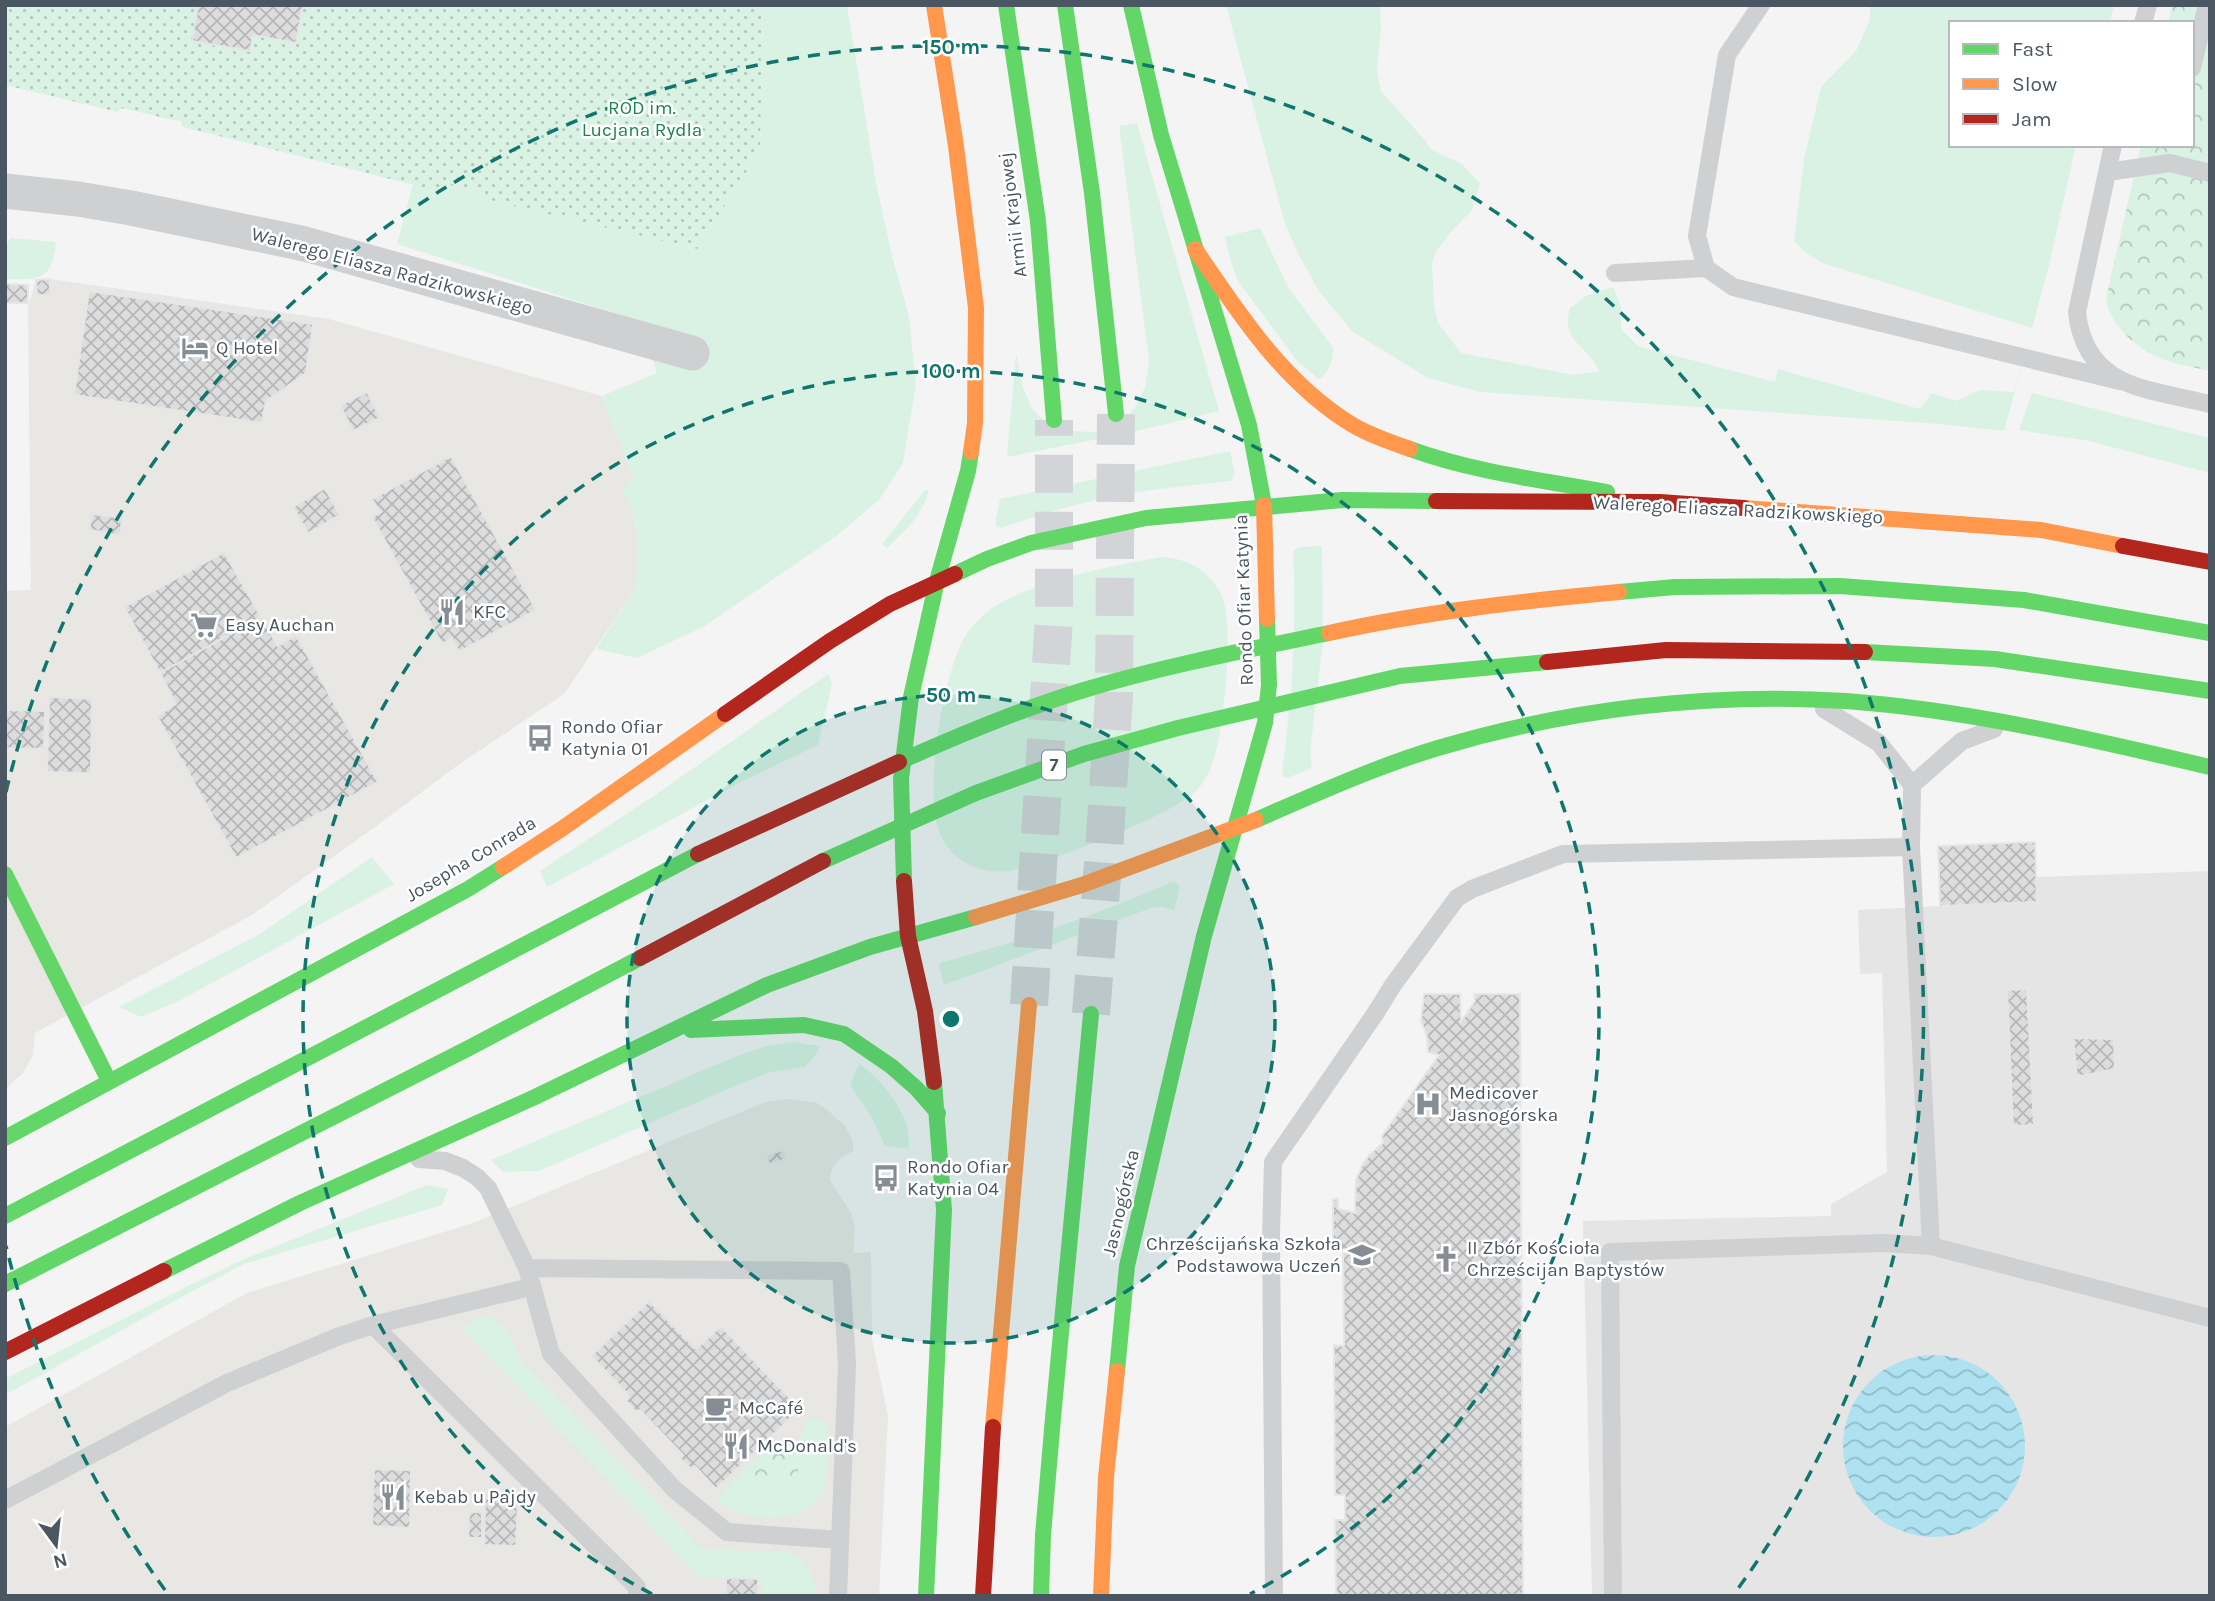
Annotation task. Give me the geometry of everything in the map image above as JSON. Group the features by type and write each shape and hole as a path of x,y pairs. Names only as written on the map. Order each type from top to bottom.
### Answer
{"main road":[{"path":"926,1596 944,1210 938,1114 925,1011 908,936 902,855 901,779 911,697 937,581 968,471 973,434 976,308 956,146 934,5"},
{"name":"Armii Krajowej","path":"1006,5 1038,221 1054,420"},
{"path":"1065,5 1092,193 1116,414"},
{"path":"1131,5 1161,135 1249,425 1264,505"},
{"path":"1195,249 1233,305 1276,358 1325,407 1357,427 1389,442 1459,464 1660,502"},
{"name":"Walerego Eliasza Radzikowskiego","path":"1264,505 1342,500 1660,502 2041,530 2210,562"},
{"name":"Rondo Ofiar Katynia","path":"937,581 988,559 1044,540 1146,518 1264,505 1269,685 1265,723 1236,828"},
{"name":"Josepha Conrada","path":"5,1138 468,889 585,812 830,641 890,604 937,581"},
{"path":"5,1216 670,868 960,735 1083,690 1198,661 1387,620 1552,598 1675,587 1840,586 2024,600 2210,633"},
{"name":"7","path":"5,1284 467,1049 830,858 976,793 1084,754 1178,728 1400,676 1666,650 1841,651 1995,659 2210,691"},
{"path":"5,1352 268,1219 801,971 908,936 1001,911 1082,885 1236,828 1395,761 1446,745 1566,717 1643,707 1725,700 1809,700 1934,710 2009,723 2210,766"},
{"name":"Jasnogórska","path":"1101,1596 1106,1477 1127,1266 1204,936 1236,828"},
{"path":"7,881 79,1017 109,1081"},
{"path":"983,1596 992,1442 1029,1005"},
{"path":"1041,1596 1043,1535 1091,1014"},
{"path":"666,1032 804,1025 844,1034 891,1066 916,1088 938,1114"}],"street":[{"name":"Walerego Eliasza Radzikowskiego","path":"5,191 131,208 305,244 692,353"}],"lane":[{"path":"1761,5 1727,55 1697,236 1706,268 1732,287 2210,404"},
{"path":"2194,61 2207,13"},
{"path":"2113,147 2077,312 2079,332 2087,351 2099,367 2120,381"},
{"path":"2107,172 2172,154 2210,173"},
{"path":"1615,273 1706,268"},
{"path":"1809,700 1879,743 1912,785 1911,847 1931,1246"},
{"path":"1912,785 1962,741 2009,723"},
{"path":"1274,1596 1271,1247 1273,1162 1393,985 1457,898 1472,889 1563,854 1911,847"},
{"path":"392,1160 445,1161 463,1168 488,1188 527,1268 551,1354 674,1489 727,1532 840,1539"},
{"path":"1613,1596 1609,1252 1884,1243 1931,1246 2210,1318"},
{"path":"527,1268 841,1271 847,1363 838,1596"},
{"path":"5,1500 227,1383 337,1337 373,1325 531,1287"},
{"path":"373,1325 637,1587 637,1596"},
{"path":"911,1596 928,1526"}],"shaded area":[{"path":"50,279 329,319 602,396 633,478 631,505 638,538 636,588 564,694 458,765 252,915 35,1033 33,1055 23,1073 5,1089 5,591 31,590 28,307 36,280"},
{"path":"2035,842 2037,877 2210,871 2210,1596 1592,1596 1583,1221 1831,1216 1831,1204 1887,1172 1882,973 1860,974 1858,910 1940,906 1938,846"},
{"path":"788,1099 817,1103 845,1126 853,1141 853,1151 839,1159 832,1169 830,1180 851,1213 855,1228 853,1253 871,1252 872,1339 888,1416 879,1596 5,1596 5,1427 247,1293 473,1223 765,1102"}],"green space":[{"name":"ROD im. Lucjana Rydla","path":"5,5 763,5 760,150 697,249 481,198 480,193 450,185 442,192 183,127 181,121 122,108 118,112 5,85"},
{"path":"763,5 847,5 876,183 909,316 916,385 903,463 879,500 835,537 703,627 637,658 596,649 636,588 638,538 631,505 621,491 633,478 602,396 657,373 640,321 397,244 413,184 442,191 450,185 481,193 482,198 697,249 760,150"},
{"path":"1226,5 1380,5 1377,70 1381,91 1432,150 1462,164 1480,183 1472,210 1449,234 1436,252 1432,263 1434,305 1438,323 1461,353 1574,375 1599,371 1570,333 1569,309 1586,296 1613,287 1621,306 1621,329 1638,346 1775,382 1778,369 1920,409 1932,393 1956,401 1980,390 2014,392 2030,336 2004,431 1940,424 1481,392 1428,378 1353,332 1318,290 1299,255 1285,224"},
{"path":"1870,5 2114,5 2110,21 1949,21 1949,147 2076,147 2032,328 1822,263 1794,241 1804,159 1821,87 1856,51 1870,20"},
{"path":"2172,5 2210,5 2210,371 2168,361 2134,343 2112,317 2106,298 2141,147 2194,147 2194,21 2168,21"},
{"path":"1137,123 1219,411 1137,431 1007,457 1016,353 1023,388 1033,410 1049,425 1068,431 1095,432 1121,424 1135,407 1145,387 1149,361 1119,126"},
{"path":"1260,228 1288,287 1333,348 1330,365 1319,379 1298,362 1238,281 1225,237"},
{"path":"10,238 56,242 51,264 42,276 5,279 5,248"},
{"path":"2032,393 2210,438 2210,473 2089,441 2019,430"},
{"path":"1230,451 1235,474 1231,481 1117,496 1063,508 1001,528 995,525 1000,499"},
{"path":"925,490 929,491 917,516 887,548 882,544"},
{"path":"1322,546 1323,640 1310,752 1312,768 1288,778 1284,777 1282,772 1293,662 1293,551 1299,547"},
{"path":"1162,557 1189,563 1203,572 1216,585 1225,607 1228,647 1222,717 1213,761 1201,785 1185,799 1140,824 1031,865 1002,872 990,871 958,858 943,840 938,828 933,787 937,736 947,686 960,646 968,632 986,613 1002,602 1045,584"},
{"path":"828,674 832,684 818,745 739,783 547,887 540,871 655,795"},
{"path":"372,857 394,884 177,1002 141,1017 119,1007 260,934"},
{"path":"1172,882 1180,886 1174,910 1151,908 944,985 939,965 942,962 1058,926"},
{"path":"793,1042 820,1046 805,1067 771,1072 749,1080 539,1171 503,1172 491,1160 732,1058 766,1046"},
{"path":"859,1064 881,1083 899,1108 908,1129 909,1149 885,1146 872,1118 850,1085"},
{"path":"427,1185 448,1189 442,1205 244,1264 5,1395 5,1379 186,1287 242,1260"},
{"path":"478,1317 488,1318 502,1325 511,1337 521,1360 702,1549 787,1552 800,1559 809,1569 814,1581 815,1596 764,1596 759,1578 699,1577 462,1328"},
{"path":"808,1419 827,1421 826,1477 823,1492 817,1501 798,1513 761,1517 736,1512 716,1500 751,1463 752,1483 798,1484 800,1443"},
{"path":"775,1442 798,1446 798,1484 752,1483 751,1463"}],"water":[{"path":"1934,1355 1969,1362 1998,1382 2018,1411 2025,1446 2018,1481 1998,1510 1969,1530 1934,1537 1899,1530 1870,1510 1850,1481 1843,1446 1850,1411 1870,1382 1899,1362"}],"building":[{"path":"198,5 303,5 296,43 253,35 250,51 192,41"},
{"path":"50,279 50,295 37,295 36,280"},
{"path":"5,284 28,285 28,303 5,303"},
{"name":"Q Hotel","path":"89,291 313,324 306,373 266,401 262,423 74,395"},
{"path":"367,392 380,418 353,431 340,405"},
{"path":"451,456 536,610 459,652 452,638 442,644 372,517 380,512 372,499"},
{"path":"325,488 340,515 308,533 293,507"},
{"path":"92,514 122,518 120,535 89,530"},
{"path":"224,552 261,617 160,673 124,607"},
{"path":"261,617 278,646 296,635 378,782 236,858 157,716 176,704 160,673"},
{"path":"49,697 92,699 91,773 47,772"},
{"path":"5,710 45,711 44,749 5,748"},
{"path":"2035,842 2037,902 1940,906 1938,846"},
{"path":"2027,989 2034,1125 2013,1126 2007,990"},
{"path":"1424,994 1460,994 1461,1022 1475,1001 1474,994 1520,994 1523,1596 1336,1596 1335,1520 1345,1520 1345,1495 1335,1495 1334,1345 1344,1346 1343,1250 1333,1250 1333,1199 1338,1199 1338,1209 1355,1213 1356,1180 1362,1166 1369,1155 1383,1143 1382,1136 1439,1055 1428,1052 1427,1036 1421,1021"},
{"path":"2073,1038 2114,1039 2115,1069 2077,1077"},
{"path":"784,1150 787,1159 769,1164 766,1155"},
{"path":"649,1301 696,1349 721,1326 800,1409 716,1489 695,1466 692,1470 680,1458 683,1455 640,1410 637,1413 626,1401 629,1398 626,1392 591,1356"},
{"path":"374,1469 411,1470 410,1528 372,1526"},
{"path":"485,1498 518,1499 516,1546 484,1545"},
{"path":"469,1512 482,1512 482,1538 468,1538"},
{"path":"726,1578 758,1579 758,1596 726,1596"}],"tunnel":[{"path":"1091,1014 1114,696 1116,414"},
{"path":"1029,1005 1054,618 1054,420"}],"traffic: fast":[{"path":"1006,5 1038,221 1054,420"},
{"path":"1065,5 1092,193 1116,414"},
{"path":"1131,5 1161,135 1249,425 1264,505"},
{"path":"1410,449 1483,470 1607,492"},
{"path":"937,581 971,452"},
{"path":"955,574 1031,543 1146,518 1342,500 1436,501"},
{"path":"904,881 901,779 911,697 937,581"},
{"path":"1619,592 1675,587 1840,586 2024,600 2210,633"},
{"path":"1117,1371 1127,1266 1204,936 1265,723 1269,685 1267,619"},
{"path":"899,762 990,723 1084,690 1175,666 1329,633"},
{"path":"1865,652 1995,659 2210,691"},
{"path":"823,861 976,793 1084,754 1178,728 1400,676 1547,662"},
{"path":"1256,820 1391,764 1487,734 1639,706 1743,699 1846,701 1938,711 2029,727 2210,767"},
{"path":"5,1216 698,854"},
{"path":"5,1138 468,889 503,867"},
{"path":"5,874 109,1081"},
{"path":"164,1271 300,1203 535,1097 767,985 870,947 976,917"},
{"path":"5,1284 640,958"},
{"path":"1041,1596 1043,1535 1053,1418 1091,1014"},
{"path":"691,1030 804,1025 844,1034 891,1066 916,1088 938,1113"},
{"path":"926,1596 944,1210 934,1082"}],"traffic: slow":[{"path":"934,5 956,146 976,308 975,423 971,452"},
{"path":"1195,249 1264,345 1304,388 1351,424 1410,449"},
{"path":"1264,505 1267,619"},
{"path":"1744,508 2041,530 2123,546"},
{"path":"1329,633 1473,608 1619,592"},
{"path":"503,867 725,714"},
{"path":"976,917 1082,885 1256,820"},
{"path":"993,1427 1029,1005"},
{"path":"1101,1596 1106,1477 1117,1371"}],"traffic: jam":[{"path":"1436,501 1660,502 1744,508"},
{"path":"2123,546 2210,562"},
{"path":"725,714 830,641 890,604 955,574"},
{"path":"1547,662 1666,650 1865,652"},
{"path":"698,854 899,762"},
{"path":"640,958 823,861"},
{"path":"904,881 908,936 925,1011 934,1082"},
{"path":"5,1352 164,1271"},
{"path":"983,1596 993,1427"}],"place":[{"name":"Q Hotel","path":"195,348"},
{"name":"KFC","path":"452,612"},
{"name":"Easy Auchan","path":"204,625"},
{"name":"Rondo Ofiar Katynia 01","path":"540,738"},
{"name":"Medicover Jasnogórska","path":"1428,1104"},
{"name":"Rondo Ofiar Katynia 04","path":"886,1178"},
{"name":"Chrześcijańska Szkoła Podstawowa Uczeń","path":"1362,1255"},
{"name":"II Zbór Kościoła Chrześcijan Baptystów","path":"1446,1259"},
{"name":"McCafé","path":"718,1408"},
{"name":"McDonald's","path":"736,1446"},
{"name":"Kebab u Pajdy","path":"393,1497"}]}
